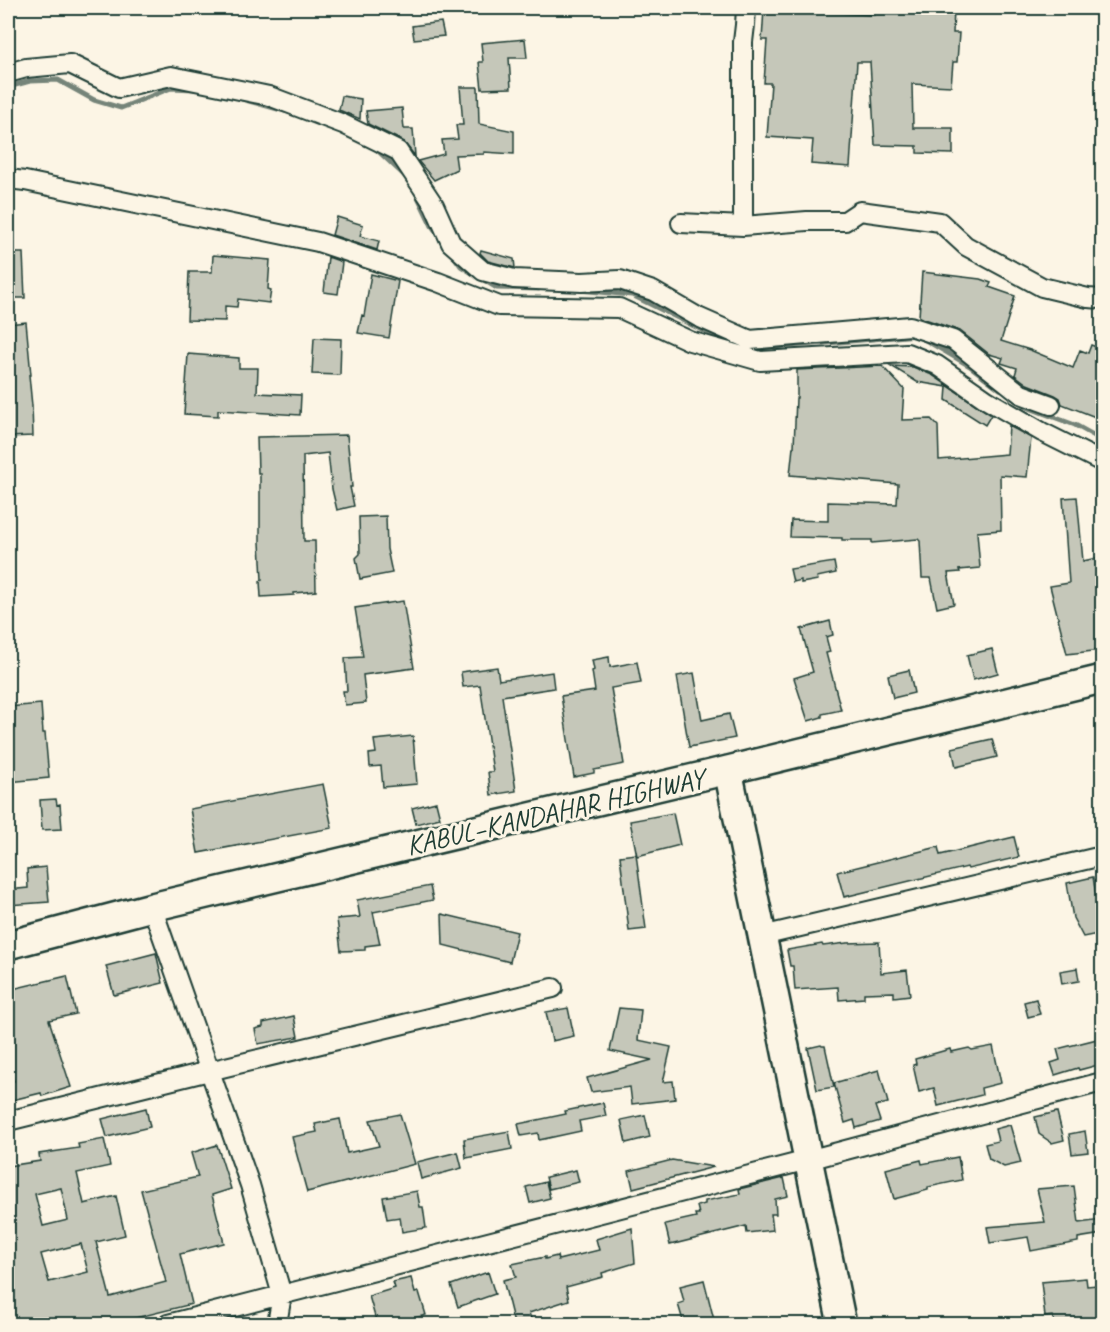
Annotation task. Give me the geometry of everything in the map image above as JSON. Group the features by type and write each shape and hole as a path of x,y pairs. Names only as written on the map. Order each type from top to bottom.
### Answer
{"main road":[{"name":"KABUL–KANDAHAR HIGHWAY","path":"8,945 152,907 1102,679"},
{"path":"728,770 842,1324"}],"street":[{"path":"743,226 743,42 746,8"},
{"path":"8,73 26,68 70,64 119,88 171,76 269,96 343,124 398,152 434,205 451,243 483,272 514,279 582,282 620,280 653,291 698,317 750,349 760,361 907,353 937,365 987,400 1042,432 1102,462"},
{"path":"8,179 318,242 438,282 499,306 619,308 690,341 750,349 915,327 953,340 1021,394 1051,405"},
{"path":"681,223 743,226 807,221 844,221 860,211 940,222 966,246 1042,287 1102,299"},
{"path":"915,327 916,357"},
{"path":"762,936 1102,856"},
{"path":"152,907 250,1185 282,1295 277,1324"},
{"path":"8,1121 553,988"},
{"path":"168,1324 1102,1082"}],"building":[{"path":"874,8 954,8 953,33 959,33 957,62 953,62 951,86 912,84 913,128 953,128 953,154 917,153 917,146 875,145 870,62 857,62 850,167 811,164 813,140 767,137 771,83 764,83 767,40 762,40 764,9 874,15"},
{"path":"441,22 444,36 414,39 412,26"},
{"path":"525,39 527,58 509,58 511,88 482,89 479,62 483,62 481,43"},
{"path":"460,87 478,87 479,124 514,131 514,154 484,152 484,154 455,155 457,169 434,180 418,161 444,154 442,140 458,139 456,125 463,125"},
{"path":"342,96 361,99 360,119 339,110"},
{"path":"402,108 404,129 413,129 415,156 403,141 368,124 366,111"},
{"path":"337,217 363,225 360,236 379,241 377,250 332,235"},
{"path":"481,250 514,259 515,268 488,261 480,253"},
{"path":"8,253 23,253 25,298 8,298"},
{"path":"213,255 270,260 269,303 238,299 237,307 225,306 225,321 187,320 189,272 212,272"},
{"path":"328,257 342,262 338,294 324,292"},
{"path":"922,272 980,279 991,283 989,287 1015,296 1001,341 1073,368 1080,350 1088,353 1091,345 1102,349 1102,406 1098,418 1062,404 1060,398 1055,395 1027,384 1015,375 1017,368 1001,363 1003,358 989,354 960,331 919,317"},
{"path":"371,274 398,281 389,338 358,333 362,315 364,316"},
{"path":"26,322 33,436 8,437 8,324"},
{"path":"314,338 341,339 340,375 312,374"},
{"path":"188,354 239,358 239,368 258,368 257,393 301,395 300,415 218,410 218,416 184,414"},
{"path":"882,366 904,389 902,420 931,419 938,426 939,460 1007,454 1009,426 1031,438 1027,477 1000,475 1001,530 977,532 980,568 948,573 954,604 937,608 931,578 922,578 918,539 872,543 872,540 790,537 791,520 828,521 828,502 897,504 898,484 790,475 794,447 797,370"},
{"path":"891,366 913,367 932,375 991,415 985,425 946,400 947,387 917,382"},
{"path":"347,435 352,487 350,487 354,506 337,510 328,453 303,456 304,541 315,541 316,591 261,597 260,473 258,473 257,437"},
{"path":"1077,497 1083,561 1097,558 1102,613 1102,650 1067,654 1050,586 1069,583 1063,498"},
{"path":"386,516 387,549 392,573 360,579 356,558 360,554 359,517"},
{"path":"834,562 836,573 817,577 818,580 793,582 790,569"},
{"path":"403,601 414,668 363,675 366,703 345,705 343,691 347,691 345,658 363,657 355,608"},
{"path":"830,621 833,635 826,637 830,652 826,653 841,710 822,714 822,717 808,721 794,678 813,672 801,629"},
{"path":"992,649 998,673 973,680 967,655"},
{"path":"609,657 610,667 637,662 641,683 611,688 624,764 574,777 561,696 595,691 592,660"},
{"path":"497,667 499,680 552,672 554,688 502,696 516,791 491,795 488,772 493,772 480,685 463,687 461,672"},
{"path":"909,670 914,693 893,698 888,675"},
{"path":"694,673 702,720 729,714 735,738 689,747 677,676"},
{"path":"41,704 49,778 8,782 8,707"},
{"path":"413,736 417,784 383,787 381,766 370,767 369,754 376,753 374,740"},
{"path":"992,739 997,757 956,767 952,748"},
{"path":"323,784 332,828 198,853 190,809"},
{"path":"56,799 57,805 60,804 62,829 42,830 40,800"},
{"path":"436,802 440,818 416,824 412,808"},
{"path":"673,813 680,845 637,856 630,821"},
{"path":"1014,837 1019,857 968,869 967,867 844,897 837,872 938,847 940,855"},
{"path":"636,854 646,929 629,931 620,856"},
{"path":"46,867 49,902 8,905 8,890 28,888 27,869"},
{"path":"1093,877 1102,931 1083,937 1073,918 1067,883"},
{"path":"430,886 433,900 373,912 380,944 365,946 365,950 341,951 337,919 360,917 357,900"},
{"path":"442,914 517,932 510,962 443,945"},
{"path":"879,942 881,973 907,970 910,995 894,997 894,992 864,993 864,998 839,1000 838,987 795,990 793,966 790,966 787,950 822,944 823,946"},
{"path":"156,953 163,983 114,995 106,966"},
{"path":"1077,968 1079,981 1062,984 1060,971"},
{"path":"67,976 76,1014 49,1020 71,1087 42,1096 41,1093 8,1101 8,1083 14,1081 8,1061 8,990"},
{"path":"1036,999 1040,1014 1028,1017 1024,1002"},
{"path":"568,1008 574,1036 552,1041 546,1012"},
{"path":"619,1008 641,1010 638,1040 671,1047 663,1082 673,1081 675,1099 632,1104 630,1087 591,1092 587,1078 652,1060 610,1051"},
{"path":"294,1016 298,1037 258,1044 255,1029 263,1027 263,1023"},
{"path":"1097,1039 1102,1064 1055,1075 1051,1063 1060,1060 1057,1049"},
{"path":"825,1046 834,1087 817,1090 808,1048"},
{"path":"993,1046 1001,1083 981,1088 982,1095 938,1106 934,1088 919,1092 913,1065 916,1064 915,1059 950,1049 951,1052"},
{"path":"879,1070 888,1103 875,1106 880,1121 856,1128 854,1120 845,1123 834,1083"},
{"path":"603,1103 606,1116 579,1121 581,1131 539,1140 538,1133 521,1136 518,1124 566,1114 565,1111"},
{"path":"146,1108 150,1127 107,1137 102,1119"},
{"path":"1057,1112 1064,1140 1052,1143 1039,1134 1035,1117"},
{"path":"400,1114 415,1164 307,1192 292,1137 317,1132 315,1124 340,1119 347,1153 379,1146 370,1120"},
{"path":"645,1115 650,1137 626,1143 621,1120"},
{"path":"1010,1125 1021,1163 1004,1167 989,1159 985,1144 998,1141 995,1129"},
{"path":"509,1131 512,1149 466,1158 464,1139"},
{"path":"1085,1131 1088,1152 1072,1154 1069,1134"},
{"path":"104,1139 110,1166 77,1173 84,1204 116,1196 125,1235 96,1242 110,1297 166,1282 141,1190 198,1177 191,1153 217,1145 231,1189 212,1195 224,1243 180,1254 192,1304 111,1324 8,1324 8,1166 40,1161 39,1154 79,1148 78,1144","holes":["61,1188 68,1220 43,1226 35,1194","81,1244 88,1272 49,1282 41,1254"]},
{"path":"458,1152 462,1168 421,1179 417,1162"},
{"path":"958,1157 962,1180 928,1187 928,1190 894,1199 886,1169 921,1160 922,1164"},
{"path":"672,1160 714,1167 633,1188 629,1171"},
{"path":"576,1170 579,1182 549,1189 546,1177"},
{"path":"784,1178 788,1196 775,1199 776,1214 771,1214 773,1230 747,1233 746,1226 670,1245 665,1224 696,1217 695,1214 699,1214 697,1206 705,1204 705,1201 740,1194 739,1189"},
{"path":"546,1182 550,1198 530,1203 526,1187"},
{"path":"1074,1186 1079,1223 1102,1220 1102,1234 1078,1238 1078,1242 1031,1251 1028,1237 990,1243 987,1227 1045,1222 1037,1189"},
{"path":"417,1191 420,1207 423,1207 426,1228 402,1232 400,1217 387,1219 383,1197"},
{"path":"632,1228 635,1263 602,1273 603,1277 566,1287 569,1300 529,1313 533,1324 514,1324 503,1280 516,1277 512,1264 545,1257 545,1259 557,1256 558,1260 599,1250 596,1239"},
{"path":"488,1272 495,1294 458,1307 451,1285"},
{"path":"411,1278 415,1293 419,1292 426,1315 403,1321 403,1324 377,1324 369,1296 395,1288 393,1282"},
{"path":"1086,1278 1087,1286 1097,1285 1098,1290 1102,1289 1102,1324 1054,1324 1053,1316 1045,1317 1041,1282"},
{"path":"704,1280 715,1324 684,1324 678,1304 684,1302 680,1286"}],"waterway":[{"path":"8,87 30,81 58,80 94,100 121,108 171,88 195,89"},
{"path":"242,99 285,111"},
{"path":"376,149 407,178"},
{"path":"416,193 432,226 439,235"},
{"path":"453,255 461,266 497,288 539,289"},
{"path":"579,290 632,295 704,331 733,342"},
{"path":"774,347 917,335 970,366 1000,389"},
{"path":"1015,399 1024,406 1075,425 1102,440"}]}
